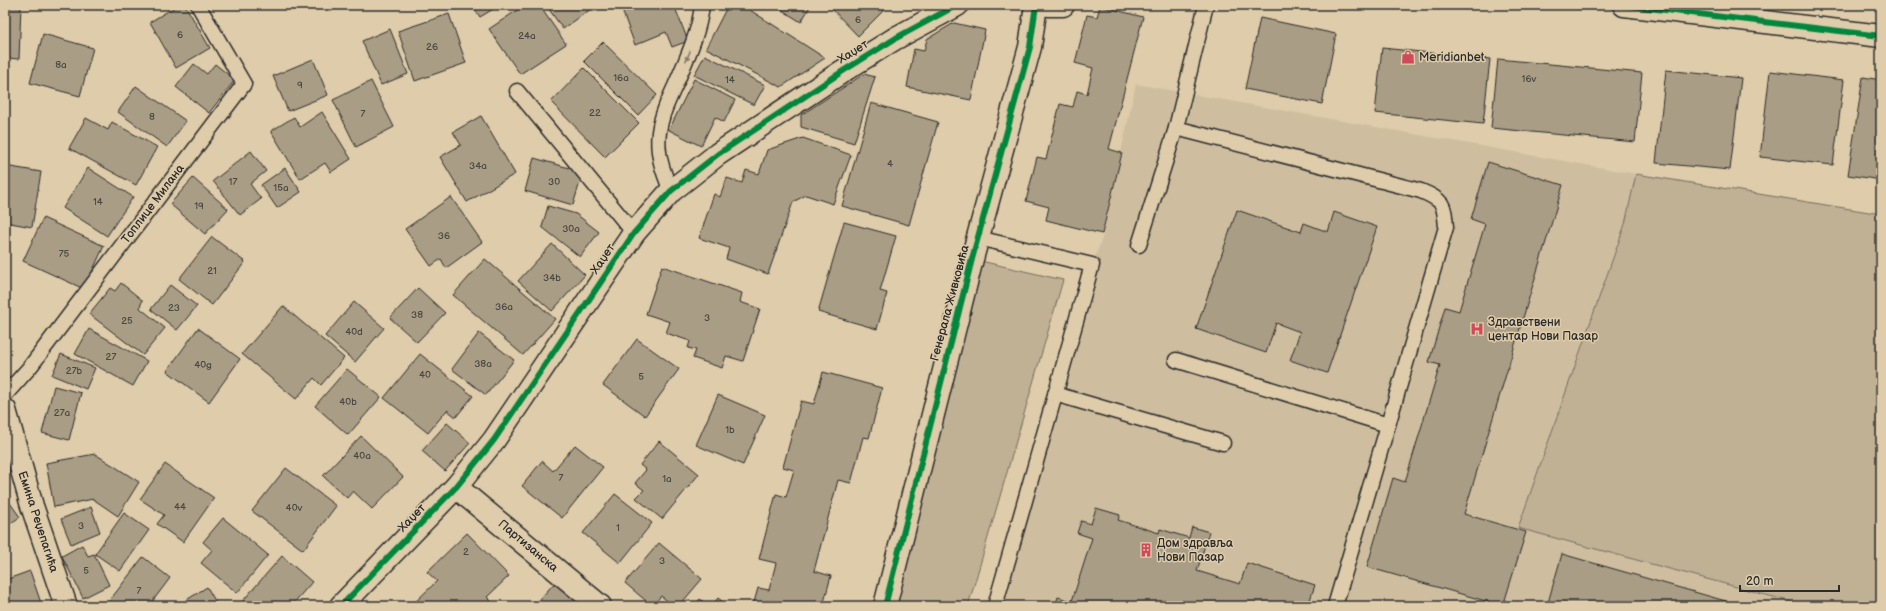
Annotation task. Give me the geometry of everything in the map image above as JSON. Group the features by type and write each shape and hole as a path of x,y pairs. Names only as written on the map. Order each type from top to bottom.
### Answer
{"street":[{"name":"Хаџет","path":"341,606 456,487 494,440 634,233 671,191 718,154 843,71 896,38 957,5"},
{"name":"Генерала Живковића","path":"885,606 978,238 1030,47 1036,5"},
{"path":"1048,5 1063,5"},
{"path":"1624,5 1647,6 1881,36"},
{"name":"Емина Реџепагића","path":"5,410 9,440 66,606"},
{"name":"Партизанска","path":"456,487 600,606"}],"lane":[{"name":"Топлице Милана","path":"5,394 30,367 244,84 198,5"},
{"path":"671,191 663,173 659,155 659,132 664,110 691,48 700,20 702,5"},
{"path":"1140,245 1176,128 1206,5"},
{"path":"517,91 634,233"},
{"path":"1176,128 1421,191 1436,198 1444,207 1446,227 1335,606"},
{"path":"978,238 1092,265 995,606"},
{"path":"1176,360 1388,426"},
{"path":"1056,394 1223,443"}],"shaded area":[{"name":"Здравствени центар Нови Пазар","path":"1136,84 1636,174 1881,214 1881,606 995,606 1092,265 1102,239"},
{"path":"1636,174 1881,214 1881,606 1791,606 1792,602 1518,528 1625,224"},
{"path":"972,259 1063,280 968,606 885,606"}],"building":[{"path":"5,5 21,5 19,59 5,58"},
{"path":"178,5 185,5 210,48 176,68 150,22"},
{"path":"472,5 500,5 480,17"},
{"path":"525,5 539,5 566,44 520,74 489,29"},
{"path":"546,5 588,5 591,9 563,29"},
{"path":"620,5 674,5 688,41 672,47 666,32 635,45"},
{"path":"728,5 742,5 825,58 781,87 706,48"},
{"path":"774,5 811,5 801,22"},
{"path":"828,5 889,5 858,36"},
{"path":"1100,6 1143,17 1109,149 1122,153 1102,234 1046,220 1049,207 1026,201 1037,157 1046,159 1060,104 1073,107 1077,91 1087,94 1093,68 1075,63 1087,15 1097,17"},
{"path":"449,14 466,63 415,81 398,31"},
{"path":"1260,18 1336,34 1322,104 1245,89"},
{"path":"954,23 985,30 971,100 907,87 914,49 924,51 927,39"},
{"path":"390,29 408,74 381,85 362,41"},
{"path":"43,34 93,48 80,96 30,83"},
{"path":"603,42 657,95 638,115 584,61"},
{"path":"1382,48 1490,59 1483,124 1375,113"},
{"path":"705,55 765,85 754,105 694,75"},
{"path":"313,59 328,95 288,111 273,76"},
{"path":"1498,59 1642,73 1635,142 1491,128"},
{"path":"194,64 207,74 215,64 235,80 209,113 176,87"},
{"path":"584,68 639,123 605,157 551,102"},
{"path":"1666,70 1741,78 1730,170 1656,163"},
{"path":"1770,71 1844,80 1833,165 1760,157"},
{"path":"864,74 875,77 854,143 801,127 801,115"},
{"path":"1863,77 1881,80 1881,180 1848,175"},
{"path":"694,79 735,100 724,122 715,117 701,146 669,130"},
{"path":"371,81 394,127 356,147 333,100"},
{"path":"136,86 186,121 167,147 118,112"},
{"path":"5,98 9,98 5,152"},
{"path":"871,103 938,122 909,225 842,206"},
{"path":"322,112 351,159 331,172 325,163 300,179 271,131 294,117 300,127"},
{"path":"481,116 515,174 467,202 440,157 461,145 453,132"},
{"path":"86,118 108,130 112,122 157,147 136,185 69,148"},
{"path":"803,138 851,155 833,204 806,195 793,202 768,274 726,259 729,248 699,238 714,194 720,197 727,178 742,183 746,170 759,174 767,150"},
{"path":"251,151 266,171 250,184 261,199 240,215 213,181"},
{"path":"534,158 583,172 573,205 525,191"},
{"path":"1488,162 1563,185 1464,514 1526,532 1503,606 1367,567 1393,478 1405,482 1440,365 1429,362 1445,307 1459,311 1485,224 1471,219"},
{"path":"5,166 41,172 32,227 5,222"},
{"path":"88,168 133,197 107,236 63,208"},
{"path":"285,168 301,192 277,208 261,185"},
{"path":"193,178 228,209 205,234 170,204"},
{"path":"451,197 482,242 446,268 441,259 431,266 405,229"},
{"path":"548,206 576,214 599,232 580,257 542,227"},
{"path":"1237,210 1301,232 1304,223 1328,232 1334,212 1377,227 1327,373 1290,360 1300,332 1276,323 1266,353 1196,329"},
{"path":"43,218 104,246 84,289 23,261"},
{"path":"844,222 896,236 880,291 887,293 877,329 818,312"},
{"path":"212,237 245,262 212,305 179,279"},
{"path":"552,244 585,275 552,311 518,281"},
{"path":"485,259 555,319 523,355 453,295"},
{"path":"662,266 742,293 740,302 760,309 743,361 726,356 722,368 693,358 696,350 688,348 690,341 666,333 670,322 646,314"},
{"path":"121,283 142,300 140,308 165,328 143,355 89,314 110,288 115,291"},
{"path":"170,285 197,306 177,330 151,309"},
{"path":"418,288 445,313 417,342 390,318"},
{"path":"354,302 384,328 355,362 325,336"},
{"path":"283,306 344,358 321,385 314,378 296,399 242,354"},
{"path":"198,328 240,359 209,402 167,371"},
{"path":"89,329 147,361 133,386 75,354"},
{"path":"479,333 514,360 486,395 452,369"},
{"path":"637,339 679,369 645,416 603,385"},
{"path":"61,354 95,368 86,389 52,375"},
{"path":"420,354 473,396 456,417 447,410 428,433 384,398"},
{"path":"347,369 381,397 348,435 315,406"},
{"path":"823,372 882,388 869,438 863,437 851,483 838,480 814,571 831,576 823,606 753,606 758,588 769,590 776,563 759,559 776,494 786,497 794,470 783,467 801,401 814,404"},
{"path":"54,386 81,393 69,440 42,433"},
{"path":"718,395 765,415 743,465 696,445"},
{"path":"447,423 470,443 445,471 422,451"},
{"path":"361,436 403,477 372,509 353,491 347,498 323,476"},
{"path":"659,441 699,474 662,519 636,498 644,490 635,483 646,470 640,465"},
{"path":"575,445 603,467 562,518 522,486 542,461 553,471"},
{"path":"95,454 139,482 118,516 93,499 54,507 46,463"},
{"path":"165,464 214,498 183,542 157,524 164,515 140,499"},
{"path":"286,468 336,506 303,550 252,511"},
{"path":"615,494 652,523 620,563 583,533"},
{"path":"5,496 20,517 5,527"},
{"path":"91,507 100,532 71,544 61,519"},
{"name":"Дом здравља Нови Пазар","path":"1096,508 1120,515 1118,520 1159,533 1160,529 1189,538 1192,527 1209,532 1197,571 1240,584 1247,563 1315,585 1308,606 1055,606 1058,597 1072,601 1092,538 1077,533 1081,521 1091,524"},
{"path":"124,513 149,530 120,571 95,554"},
{"path":"223,518 268,555 237,593 201,563 212,550 203,542"},
{"path":"467,533 509,576 487,597 496,606 411,606 437,581 427,572"},
{"path":"659,543 702,579 679,606 674,606 661,596 652,606 625,583"},
{"path":"82,545 88,556 94,554 109,585 83,598 62,556"},
{"path":"1562,554 1736,604 1736,606 1547,606"},
{"path":"282,556 312,582 291,606 244,606 241,603"},
{"path":"143,557 170,578 149,606 109,606 107,604"},
{"path":"30,571 42,606 5,606 5,580"},
{"path":"556,581 577,600 572,606 534,606"},
{"path":"207,587 218,606 177,606"},
{"path":"718,598 728,606 712,606"},
{"path":"700,599 708,606 694,606"}],"cycle path":[{"path":"341,606 456,487 494,440 634,233 671,191 718,154 843,71 896,38 957,5"},
{"path":"885,606 972,259 1030,47 1036,5"},
{"path":"1624,5 1881,36"}],"place":[{"name":"Meridianbet","path":"1408,57"},
{"name":"Здравствени центар Нови Пазар","path":"1477,329"},
{"name":"Дом здравља Нови Пазар","path":"1146,550"}]}
